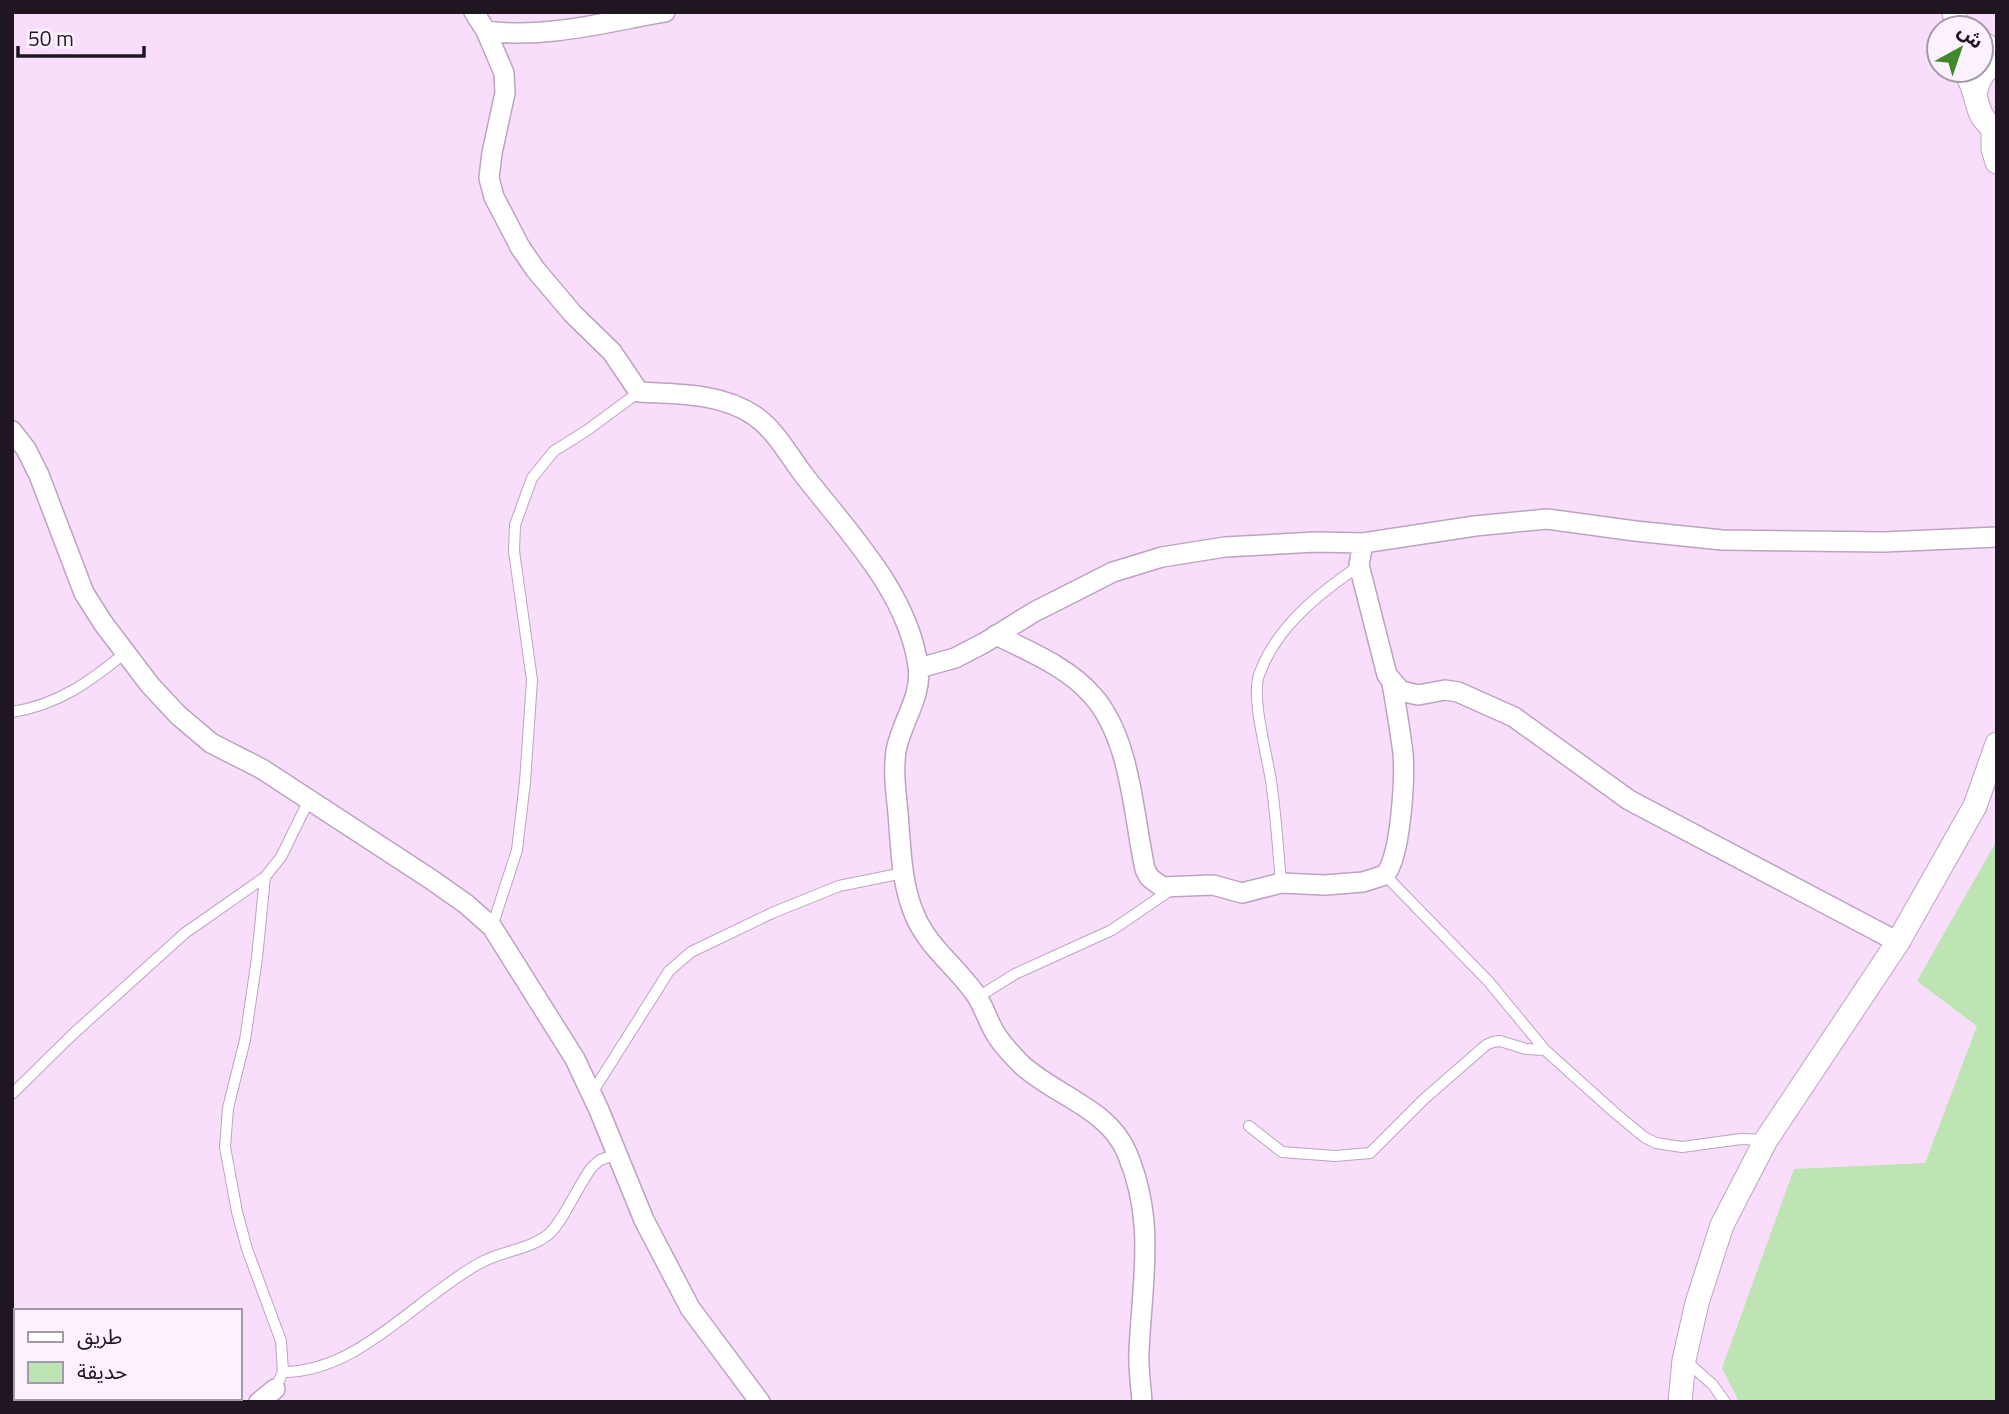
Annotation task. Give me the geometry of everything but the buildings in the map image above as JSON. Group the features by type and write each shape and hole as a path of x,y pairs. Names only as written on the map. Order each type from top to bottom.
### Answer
{"street":[{"path":"474,12 486,31 504,73 505,93 489,178 494,197 520,247 573,314 612,352 639,392 722,401 755,416 775,435 872,562 905,619 919,667 919,683 896,750 894,777 906,891 916,920 978,997 994,1031 1023,1065 1046,1084 1099,1116 1125,1149 1146,1229 1139,1355 1142,1402"},
{"path":"486,31 537,34 665,12"},
{"path":"1975,94 1980,78 1997,62"},
{"path":"1971,84 1979,113 1995,129 1993,149 1997,162"},
{"path":"12,431 26,449 39,475 84,593 103,623 178,715 211,743 262,769 432,880 492,927 575,1059 644,1220 690,1308 760,1402"},
{"path":"919,667 955,658 1034,612 1113,572 1162,557 1224,547 1316,542 1363,543 1475,526 1547,519 1722,540 1884,542 1997,537"},
{"path":"996,635 1039,657 1073,679 1091,694 1103,709 1116,736 1127,774 1140,846 1149,877 1162,887 1213,885 1248,892 1268,884 1325,885 1363,882 1385,875 1393,862 1397,843 1403,756 1392,683 1387,675 1359,565 1363,543"},
{"path":"1392,683 1408,694 1445,690 1458,692 1514,717 1629,800 1898,942"},
{"path":"1680,1402 1684,1360 1697,1303 1722,1225 1766,1140 1898,942 1975,806 1997,744"},
{"path":"259,1402 279,1381"}],"lane":[{"path":"492,927 517,850 531,690 528,643 514,551 515,525 532,478 554,451 639,392"},
{"path":"1281,883 1271,782 1256,692 1259,676 1289,625 1308,603 1359,565"},
{"path":"12,712 45,705 73,692 126,652"},
{"path":"12,1094 72,1035 186,933 265,877 281,857 309,800"},
{"path":"592,1094 669,971 691,952 772,913 839,886 903,873"},
{"path":"1385,875 1489,982 1545,1050 1644,1138 1682,1147 1741,1139 1766,1140"},
{"path":"265,877 245,1040 228,1108 225,1147 244,1237 281,1340 279,1381 354,1352 444,1285 473,1267 550,1233 592,1167 600,1160 617,1154"},
{"path":"978,997 1015,974 1112,930 1174,887"},
{"path":"1249,1126 1282,1152 1335,1156 1370,1153 1423,1100 1486,1045 1500,1041 1526,1049 1545,1050"},
{"path":"1684,1360 1713,1385 1725,1402"}],"green space":[{"path":"1997,840 1997,1402 1739,1402 1722,1368 1794,1169 1925,1163 1977,1026 1917,981"}]}
